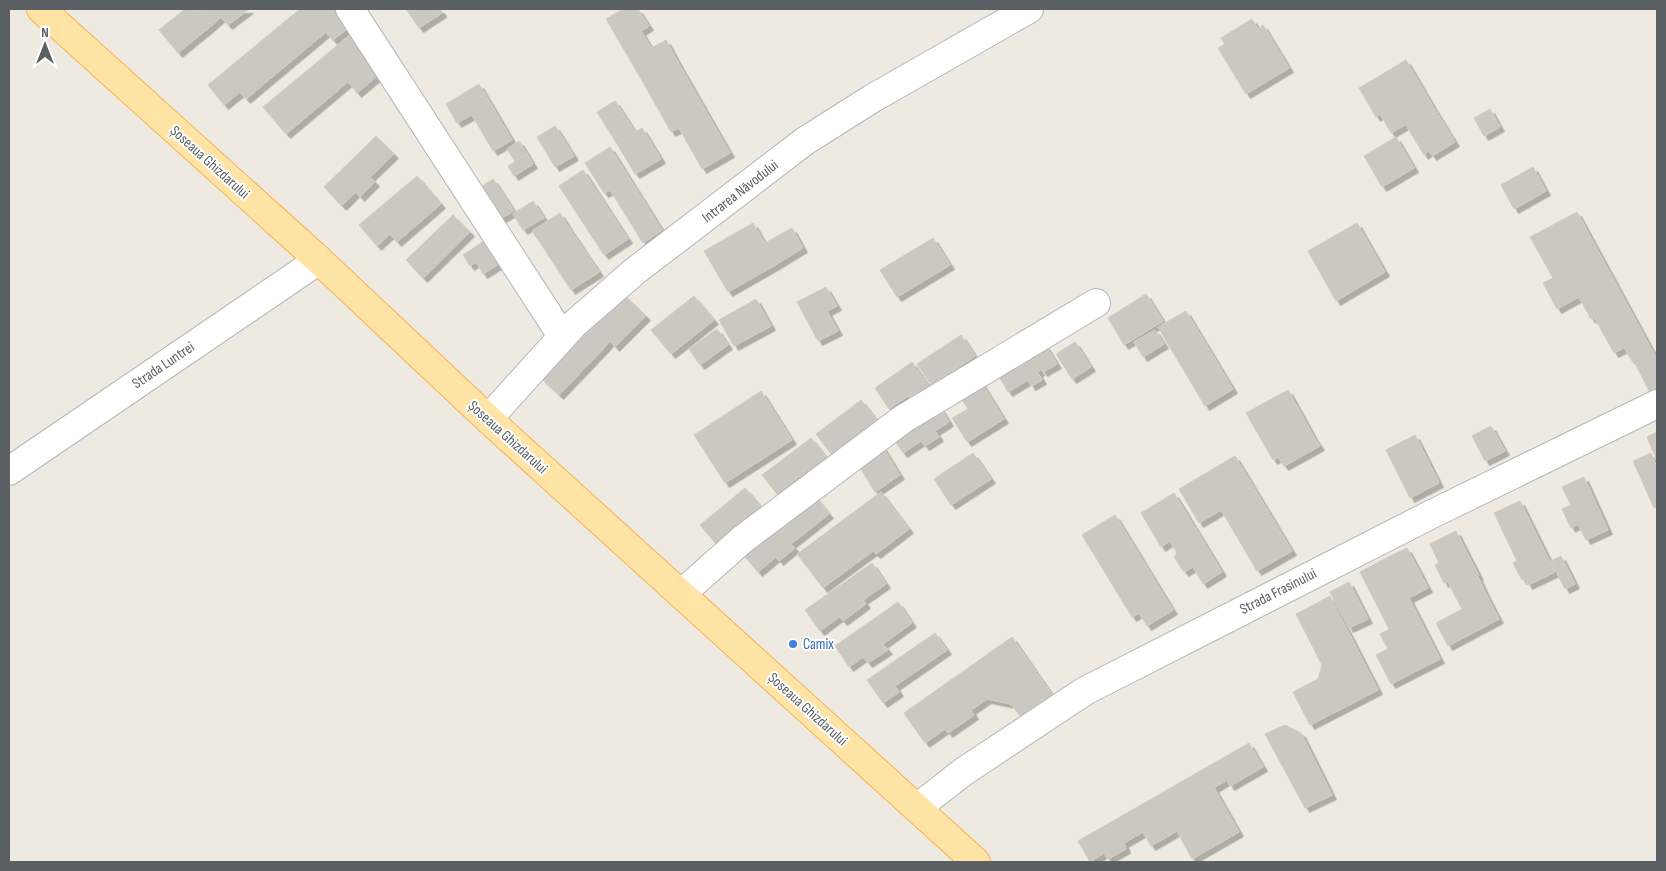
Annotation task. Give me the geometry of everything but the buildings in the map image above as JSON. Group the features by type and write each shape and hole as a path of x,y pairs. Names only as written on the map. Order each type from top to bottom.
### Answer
{"main road":[{"name":"Șoseaua Ghizdarului","path":"41,9 319,260 488,419 976,862"}],"street":[{"path":"350,9 562,336"},
{"name":"Intrarea Năvodului","path":"488,419 562,336 635,271 805,141 874,98 1028,9"},
{"name":"Strada Luntrei","path":"9,471 319,260"},
{"path":"681,594 743,539 903,419 1096,303"},
{"name":"Strada Frasinului","path":"917,808 963,772 1086,691 1406,526 1657,404"}],"place":[{"name":"Camix","path":"793,644"}]}
